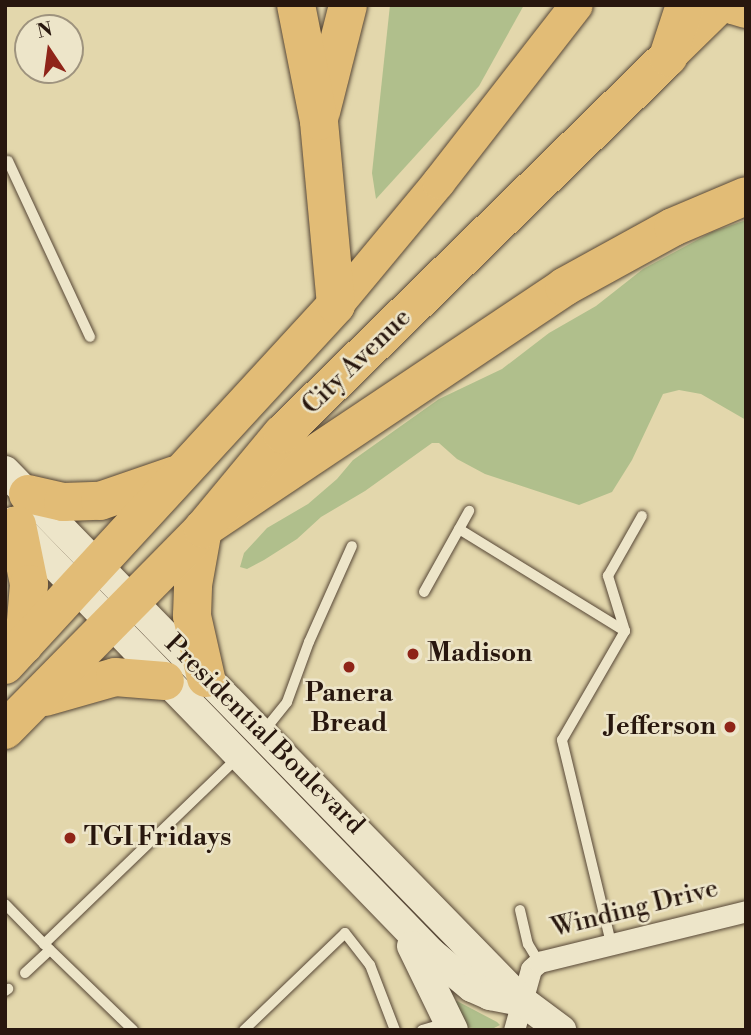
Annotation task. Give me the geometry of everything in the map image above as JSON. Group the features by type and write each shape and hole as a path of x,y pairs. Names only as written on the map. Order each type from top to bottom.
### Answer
{"highway":[{"path":"296,5 318,121 336,305"},
{"path":"318,121 348,5"},
{"path":"668,57 685,5"},
{"path":"733,5 746,9"},
{"name":"City Avenue","path":"5,730 203,529 282,434 668,57"},
{"path":"206,678 192,617 203,529 564,287 673,227 746,196"},
{"name":"City Avenue","path":"14,655 336,305"},
{"path":"14,655 29,584 14,501 100,501 184,472"},
{"path":"36,700 100,680 130,677 165,681"}],"main road":[{"name":"City Avenue","path":"336,305 438,182 576,5"},
{"name":"City Avenue","path":"668,57 721,5"},
{"name":"Presidential Boulevard","path":"14,501 123,613 206,678 251,745 387,908 431,953 471,987 490,995 522,1001"},
{"name":"Presidential Boulevard","path":"123,613 165,681 251,745 522,1001"},
{"path":"387,908 422,962 441,1027"},
{"path":"522,1001 561,1030"}],"street":[{"name":"Winding Drive","path":"522,1001 531,969 539,962 746,911"},
{"path":"514,1030 522,1001"}],"lane":[{"path":"8,161 90,337"},
{"path":"424,592 469,511"},
{"path":"611,943 562,740 625,631 608,576 642,516"},
{"path":"459,529 625,631"},
{"path":"25,972 251,745 287,702 309,642 352,546"},
{"path":"5,904 133,1030"},
{"path":"520,910 528,944 539,962"},
{"path":"244,1030 345,933 370,965 395,1030"}],"green space":[{"path":"390,5 524,5 479,86 376,199 372,173"},
{"path":"746,220 746,420 701,394 679,390 663,394 632,460 612,492 579,505 485,474 457,459 439,443 432,443 365,491 321,517 297,539 247,569 240,567 244,553 267,528 308,504 337,479 353,460 439,399 502,369 549,333 596,306 643,269 712,232"},
{"path":"457,1001 500,1025 490,1030 465,1027 450,1003"}],"place":[{"name":"Madison","path":"413,654"},
{"name":"Panera Bread","path":"349,667"},
{"name":"Jefferson","path":"730,727"},
{"name":"TGI Fridays","path":"70,838"}]}
